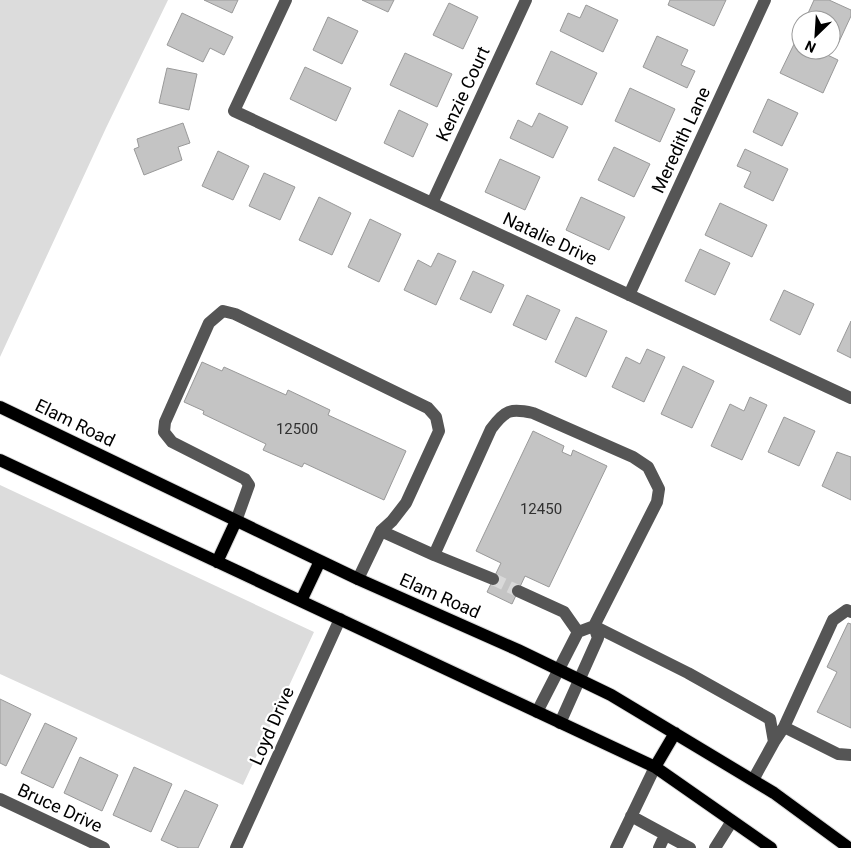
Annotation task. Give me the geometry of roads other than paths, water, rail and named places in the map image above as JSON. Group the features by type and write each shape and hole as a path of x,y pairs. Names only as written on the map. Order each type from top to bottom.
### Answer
{"main road":[{"name":"Elam Road","path":"0,407 358,579 611,695 754,780 849,848"},
{"path":"0,460 655,767 772,848"},
{"path":"217,562 236,521"},
{"path":"301,601 320,561"},
{"path":"655,767 675,733"}],"street":[{"name":"Natalie Drive","path":"286,0 234,111 851,398"},
{"name":"Kenzie Court","path":"432,204 526,0"},
{"name":"Meredith Lane","path":"629,295 766,0"},
{"path":"236,521 249,485 245,479 172,442 164,432 165,422 208,323 223,311 234,314 428,408 436,418 439,431 406,503 392,521 381,531 358,579"},
{"path":"434,555 491,429 498,419 516,409 542,417 632,457 648,467 659,489 657,502 594,626 578,632 537,712"},
{"path":"381,531 493,579"},
{"path":"518,591 564,612 578,632"},
{"path":"754,780 784,727 833,620 847,610 851,612"},
{"name":"Loyd Drive","path":"236,848 340,619"},
{"path":"560,723 598,638 594,626"},
{"path":"594,626 688,673 770,720 774,742"},
{"path":"784,727 838,754 851,755"},
{"path":"616,848 655,767"},
{"name":"Bruce Drive","path":"1,803 104,848"},
{"path":"631,816 690,848"},
{"path":"715,848 732,821"},
{"path":"659,848 665,835"}],"tunnel":[{"path":"493,579 518,591"}]}
